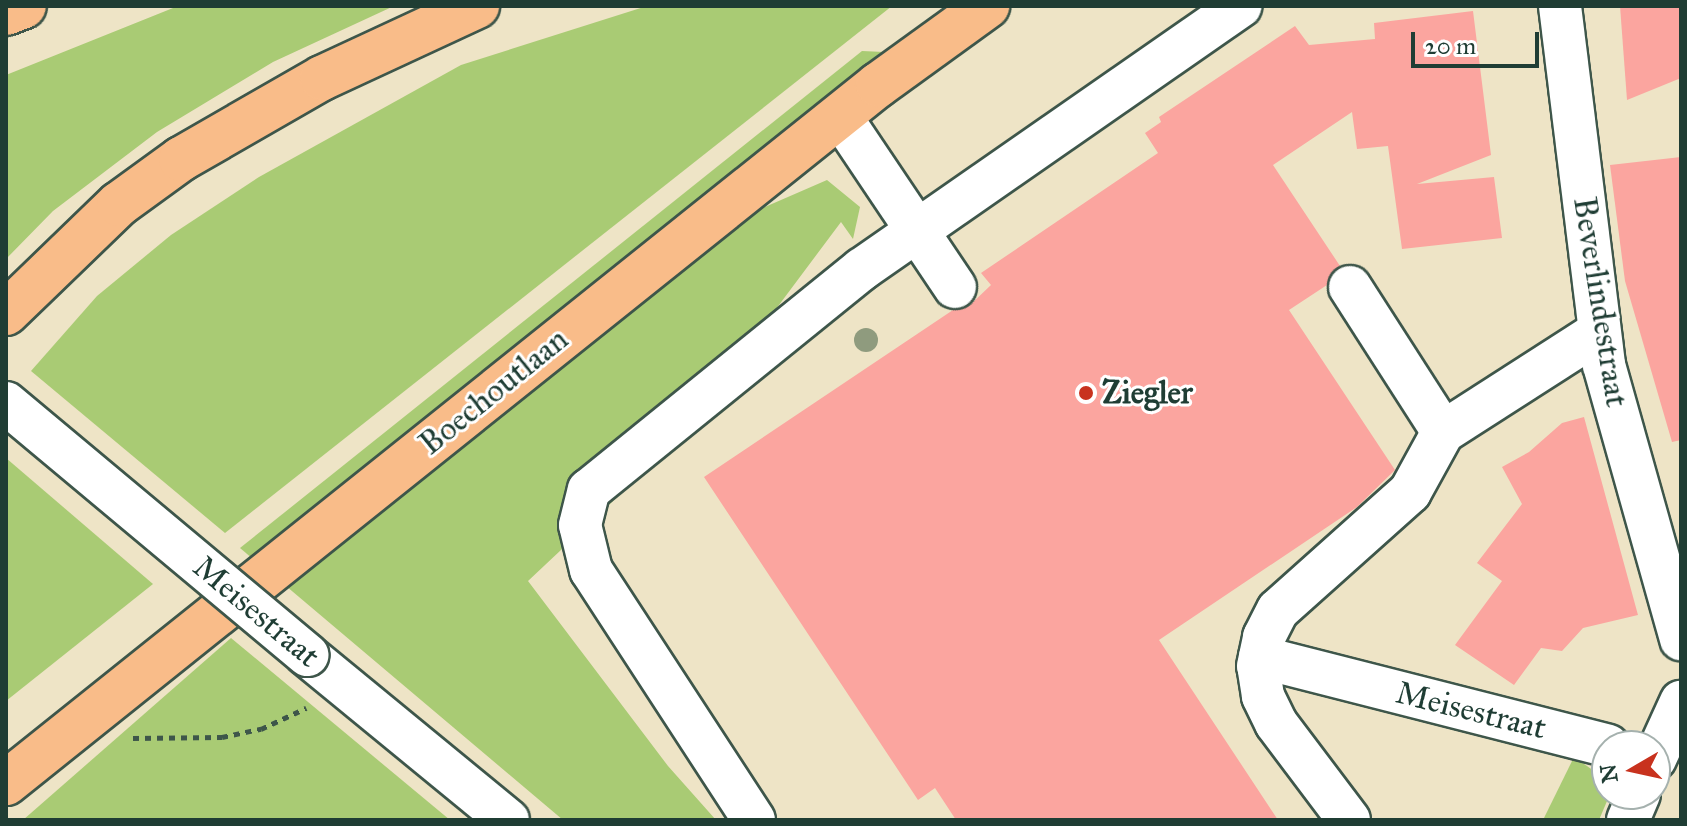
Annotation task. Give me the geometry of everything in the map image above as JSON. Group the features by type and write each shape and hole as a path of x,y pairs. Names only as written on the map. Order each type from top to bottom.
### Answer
{"main road":[{"path":"6,13 24,6"},
{"path":"6,313 119,204 181,159 322,78 477,6"},
{"name":"Boechoutlaan","path":"6,783 840,116 987,6"}],"street":[{"path":"754,820 591,570 583,547 582,508 589,490 862,269 1241,6"},
{"name":"Beverlindestraat","path":"1560,6 1599,332 1681,639"},
{"path":"840,116 955,287"},
{"path":"1350,287 1443,432"},
{"path":"1349,820 1276,723 1263,696 1260,657 1278,610 1410,492 1443,432 1599,332"},
{"name":"Meisestraat","path":"6,403 508,820"},
{"name":"Meisestraat","path":"1260,657 1591,742"},
{"path":"1668,730 1681,702"}],"path":[{"path":"74,729 110,736 161,740 222,737 261,729 349,688"}],"green space":[{"path":"178,6 394,6 273,62 157,132 53,211 6,259 6,75"},
{"path":"647,6 892,6 225,533 31,371 97,296 171,235 259,177 461,65"},
{"path":"862,51 884,52 253,559 240,548"},
{"path":"827,180 860,207 853,239 841,222 678,440 528,581 668,766 716,820 563,820 286,586 758,210"},
{"path":"6,458 153,584 6,701"},
{"path":"231,638 450,820 23,820"},
{"path":"1574,757 1591,769 1591,810 1603,810 1599,820 1543,820"}],"building":[{"path":"1620,6 1681,6 1681,78 1627,100"},
{"name":"Ziegler","path":"1473,11 1491,155 1417,184 1494,177 1502,238 1402,249 1388,146 1357,149 1352,112 1273,165 1340,266 1327,285 1289,310 1395,470 1357,507 1159,640 1278,820 956,820 935,788 918,800 704,477 953,310 969,306 991,285 981,273 1158,153 1145,133 1161,122 1159,117 1295,26 1309,45 1375,39 1374,23"},
{"path":"1681,157 1681,440 1672,442 1625,281 1610,165"},
{"path":"1584,417 1638,615 1583,628 1562,651 1541,648 1514,685 1455,645 1502,581 1477,563 1522,504 1502,467 1529,452 1562,423"}],"place":[{"name":"Ziegler","path":"1086,393"}]}
